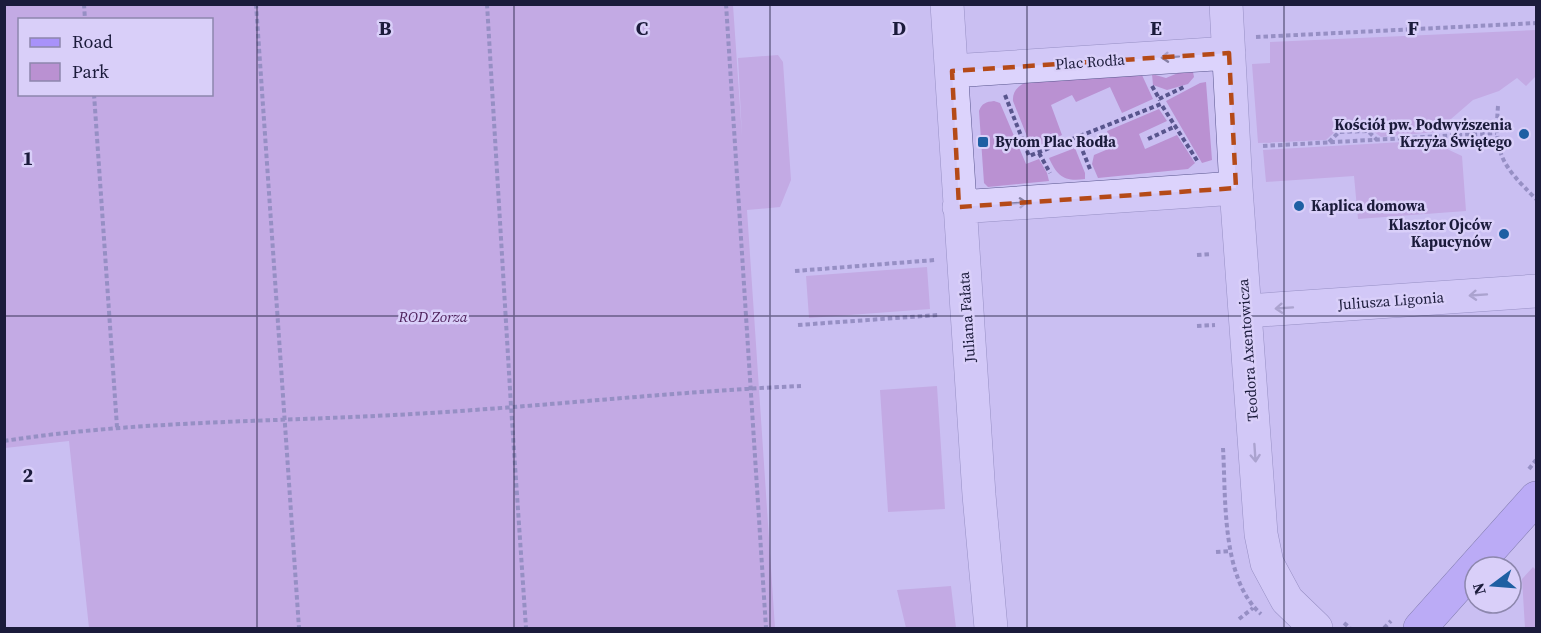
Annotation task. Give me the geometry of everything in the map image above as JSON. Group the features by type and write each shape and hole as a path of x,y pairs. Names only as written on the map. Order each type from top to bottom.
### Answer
{"main road":[{"path":"1420,628 1536,498"}],"street":[{"name":"Juliana Fałata","path":"947,4 978,483 991,628"},
{"name":"Teodora Axentowicza","path":"1226,4 1236,188 1261,534 1267,563 1287,600 1316,628"},
{"name":"Plac Rodła","path":"952,71 1228,46"},
{"path":"959,207 1236,188"},
{"name":"Juliusza Ligonia","path":"1246,311 1536,291"}],"path":[{"path":"256,4 298,628"},
{"path":"486,4 526,628"},
{"path":"726,4 766,628"},
{"path":"1228,46 1536,23"},
{"path":"1004,91 1029,156 1161,104 1200,164"},
{"path":"94,96 117,427"},
{"path":"1498,106 1496,133 1503,160 1512,175 1536,199"},
{"path":"1148,140 1176,126"},
{"path":"1328,142 1339,132 1368,131 1377,140"},
{"path":"1259,146 1496,133"},
{"path":"1077,137 1090,170"},
{"path":"1039,153 1052,175"},
{"path":"1197,255 1211,254"},
{"path":"795,271 935,260"},
{"path":"798,325 939,315"},
{"path":"1197,326 1215,325"},
{"path":"4,441 67,431 117,427 396,415 801,386"},
{"path":"1216,552 1230,551"},
{"path":"1239,619 1253,608"}],"highlighted area":[{"path":"1229,53 1236,188 959,207 952,71"}],"green space":[{"name":"ROD Zorza","path":"4,5 733,5 742,136 738,58 778,55 783,62 791,180 780,207 747,210 775,628 89,628 69,441 5,448"},
{"path":"1536,30 1536,76 1526,86 1517,78 1499,91 1473,100 1436,132 1381,137 1369,128 1338,129 1326,140 1258,143 1252,64 1270,63 1270,42"},
{"path":"1193,72 1194,77 1188,84 1167,90 1153,85 1152,74 1166,78 1178,73"},
{"path":"1142,75 1153,99 1122,113 1110,87 1076,102 1072,95 1051,105 1062,135 1032,149 1013,101 1015,91 1022,84 1028,81"},
{"path":"1206,82 1212,160 1202,163 1166,101"},
{"path":"994,101 1000,103 1026,164 1039,159 1049,181 988,187 984,183 979,111 985,103"},
{"path":"1159,109 1167,121 1139,134 1145,149 1177,135 1195,163 1188,169 1098,178 1092,164 1094,155 1113,147 1107,131"},
{"path":"1438,140 1447,149 1462,156 1466,211 1358,219 1354,176 1266,182 1263,150"},
{"path":"1075,148 1085,173 1085,179 1072,180 1062,176 1049,158"},
{"path":"927,267 930,309 809,318 806,276"},
{"path":"937,386 945,509 888,512 880,390"},
{"path":"1533,567 1536,570 1536,628 1525,628 1523,578"},
{"path":"951,586 956,628 906,628 897,590"}],"place":[{"name":"Kościół pw. Podwyższenia Krzyża Świętego","path":"1524,134"},
{"name":"Bytom Plac Rodła","path":"983,142"},
{"name":"Kaplica domowa","path":"1299,206"},
{"name":"Klasztor Ojców Kapucynów","path":"1504,234"}]}
